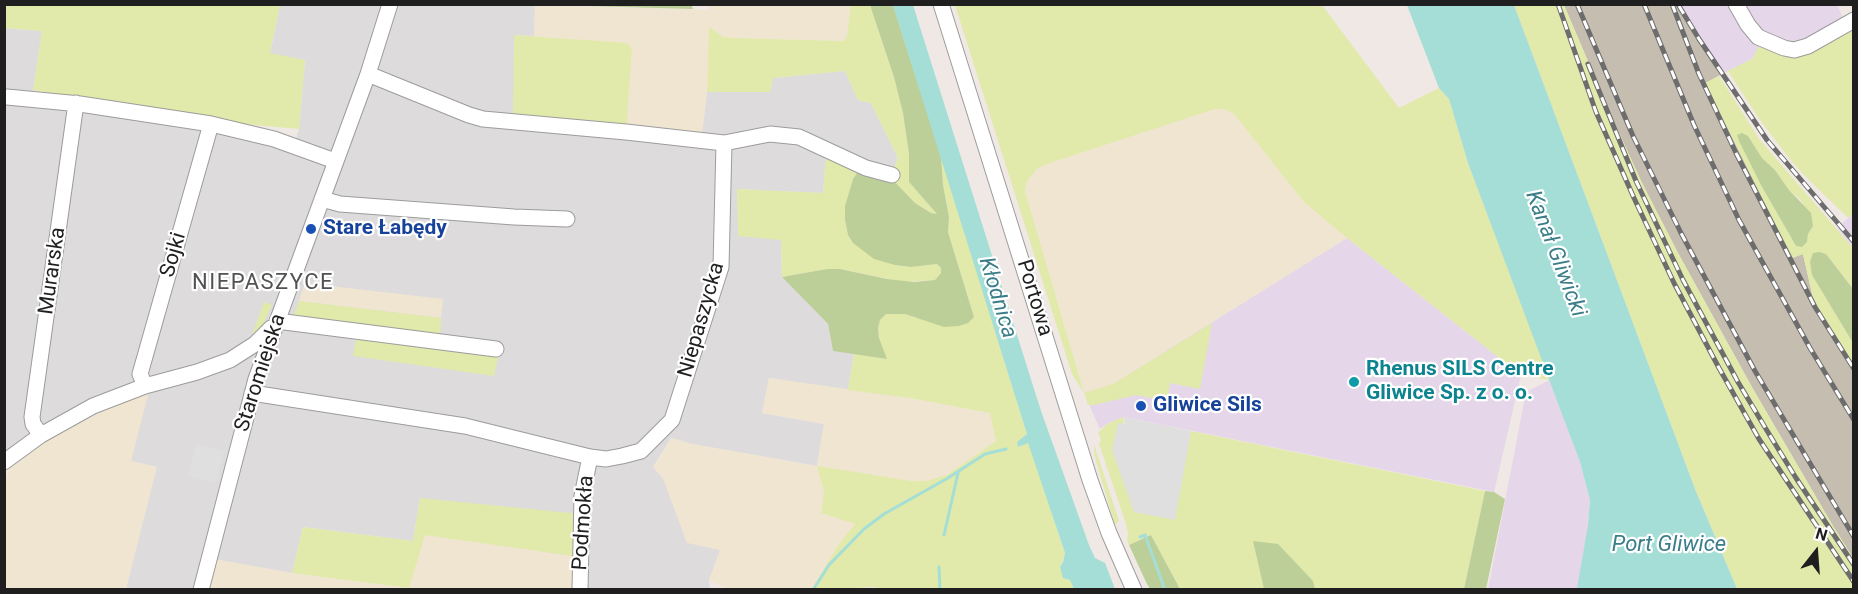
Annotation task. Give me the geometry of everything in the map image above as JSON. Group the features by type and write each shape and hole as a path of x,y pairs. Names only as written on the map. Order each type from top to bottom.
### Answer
{"street":[{"name":"Staromiejska","path":"201,590 259,370 368,74 390,4"},
{"name":"Portowa","path":"940,4 1090,480 1109,533 1134,590"},
{"path":"1736,4 1758,37 1794,50 1808,46 1854,20"},
{"path":"368,74 483,119 724,143 770,134 799,137 866,168 892,175"},
{"path":"7,97 76,103 211,124 274,139 335,160"},
{"name":"Murarska","path":"41,435 33,424 32,417 76,103"},
{"name":"Sojki","path":"145,386 140,374 211,124"},
{"name":"Niepaszycka","path":"252,393 465,426 590,457 606,459 641,451 672,420 721,267 724,143"},
{"path":"322,199 340,204 567,219"},
{"path":"233,358 263,337 277,321 496,349"},
{"path":"4,462 41,435 93,406 145,386 244,356 256,362 259,370"},
{"name":"Podmokła","path":"580,590 582,496 590,457"}],"shaded area":[{"path":"709,4 851,5 847,37 843,41 733,38 723,37 709,28 707,92 701,142 626,132 632,48 627,44 534,36 535,5 709,10"},
{"path":"280,5 535,5 534,36 514,35 701,141 707,92 770,92 773,78 845,71 858,100 871,103 898,158 893,171 827,145 823,193 737,189 739,236 781,239 782,277 828,324 833,351 854,353 848,390 769,378 762,413 824,424 817,466 692,444 671,438 653,467 663,478 687,542 720,550 709,581 710,589 580,589 420,498 413,541 303,527 292,573 213,559 205,588 216,589 126,589 156,467 131,461 5,462 4,28 42,31 31,104 259,140 293,149 299,129 305,60 270,54"},
{"path":"1564,5 1679,5 1722,74 1706,83 1792,258 1803,254 1815,307 1853,369 1853,558 1753,389 1678,253 1642,183"},
{"path":"1679,5 1837,5 1848,28 1752,59 1722,74"},
{"path":"1215,109 1224,109 1234,114 1304,202 1347,238 1113,384 1084,393 1025,191 1027,181 1037,169 1047,164"},
{"path":"1853,214 1853,248 1837,228"},
{"path":"1347,238 1521,375 1494,492 1124,417 1100,429 1084,393 1113,384"},
{"path":"305,283 443,299 441,318 299,301"},
{"path":"769,378 910,398 990,413 996,441 947,475 937,478 824,491 821,513 855,524 839,544 814,589 729,589 709,581 720,550 687,543 663,478 653,467 672,438 692,444 817,466 824,424 762,413"},
{"path":"1550,380 1580,462 1590,500 1588,525 1737,589 1488,590 1526,392"},
{"path":"149,391 131,461 157,467 126,589 5,590 4,488 10,465 77,419"},
{"path":"1123,417 1191,431 1175,520 1134,512 1112,450 1118,423 1125,424"},
{"path":"196,445 224,451 216,483 187,476"},
{"path":"425,534 580,557 580,589 216,590 205,588 213,559 292,573 409,588"}],"green space":[{"path":"550,4 691,4 693,9 550,5"},
{"path":"4,5 280,5 270,53 305,60 299,129 244,124 33,90 42,31 5,28"},
{"path":"851,5 870,5 894,77 903,113 909,154 909,182 938,215 915,203 907,195 853,179 845,206 848,235 853,243 895,265 910,267 937,264 941,268 941,273 935,280 903,282 840,269 782,277 781,240 738,236 737,189 823,193 827,145 893,171 898,158 871,103 858,100 845,71 773,78 770,92 707,92 709,27 723,37 843,41 847,37"},
{"path":"870,5 893,5 941,156 949,217 948,232 974,317 968,323 959,326 944,327 905,314 886,314 880,320 878,328 879,338 887,359 833,351 828,324 782,277 840,269 914,282 935,280 941,273 941,268 937,264 911,267 874,259 853,243 848,235 845,206 857,173 863,172 891,178 915,203 937,214 909,182 909,154 903,113 894,77"},
{"path":"955,5 1322,5 1399,108 1439,88 1449,99 1468,163 1550,380 1521,375 1347,238 1304,202 1234,114 1224,109 1215,109 1047,164 1037,169 1027,181 1025,191 1084,393 1072,374"},
{"path":"1514,5 1564,5 1642,183 1678,253 1753,389 1853,558 1853,589 1737,589 1695,489"},
{"path":"1853,24 1853,214 1848,218 1789,158 1760,120 1728,71 1752,59 1763,38 1789,50"},
{"path":"514,35 627,43 632,48 626,132 513,122"},
{"path":"1719,76 1760,140 1853,248 1853,289 1826,254 1812,275 1853,343 1853,369 1815,307 1803,254 1792,258 1705,83","holes":["1737,135 1748,136 1762,158 1775,170 1789,190 1801,200 1813,226 1808,234 1807,242 1802,247 1796,246 1762,187"]},
{"path":"1742,133 1748,136 1762,158 1811,213 1813,226 1808,234 1807,242 1802,247 1796,246 1762,187 1739,141 1737,135"},
{"path":"941,156 1027,434 1017,442 1018,447 1028,442 1065,554 1060,567 1063,578 1070,580 1074,589 878,590 875,587 811,590 839,544 855,524 821,513 824,491 817,466 911,481 926,481 947,475 996,441 990,413 910,398 848,390 854,353 886,359 878,328 880,320 886,314 905,314 916,318 974,317 948,232 949,217"},
{"path":"1813,253 1826,254 1853,289 1853,343 1812,275 1810,262"},
{"path":"299,301 441,318 440,340 292,320"},
{"path":"264,302 272,305 261,329 254,336 253,332"},
{"path":"1212,323 1200,389 1170,383 1167,401 1136,395 1094,405 1088,405 1084,393 1113,384"},
{"path":"357,335 499,353 494,376 353,356"},
{"path":"1123,417 1134,511 1174,519 1191,431 1485,491 1464,589 1315,589 1313,581 1254,541 1264,589 1180,589 1151,535 1129,545 1127,540 1125,521 1099,444 1101,440 1098,433 1107,424"},
{"path":"1094,444 1119,521 1115,525 1094,454"},
{"path":"1485,491 1494,492 1505,499 1486,589 1464,589"},
{"path":"420,498 581,514 580,557 425,535 409,588 292,573 303,527 413,541"},
{"path":"1151,535 1180,589 1150,589 1146,582 1129,545"},
{"path":"1253,541 1278,544 1313,581 1315,589 1264,589"}],"water":[{"name":"Kłodnica","path":"893,5 913,5 1041,411 1089,545 1095,558 1105,563 1115,589 1074,589 1070,580 1063,578 1060,567 1065,553 1028,443 1018,447 1017,442 1027,434"},
{"path":"1407,5 1514,5 1695,489 1737,589 1577,589 1590,500 1580,462 1468,163 1449,99 1439,88"}],"waterway":[{"path":"813,590 829,565 864,529 884,514 985,454 1006,449"},
{"path":"944,535 958,473"},
{"path":"1140,537 1145,535 1165,590"},
{"path":"939,567 940,590"}],"railway":[{"path":"1558,4 1596,112 1674,283 1759,439 1854,582"},
{"path":"1577,4 1633,136 1681,233 1755,371 1854,537"},
{"path":"1644,4 1694,125 1739,220 1810,348 1854,420"},
{"path":"1672,4 1699,74 1736,153 1815,307 1854,369"},
{"path":"1679,6 1767,140 1854,242"},
{"path":"1588,64 1636,181 1683,280 1766,429 1854,565"}],"place":[{"name":"Stare Łabędy","path":"311,229"},
{"name":"Rhenus SILS Centre Gliwice Sp. z o. o.","path":"1354,382"},
{"name":"Gliwice Sils","path":"1141,406"}],"district":[{"name":"NIEPASZYCE","path":"263,283"}],"water label":[{"name":"Kanał Gliwicki","path":"1555,254"},
{"name":"Port Gliwice","path":"1669,545"}]}
